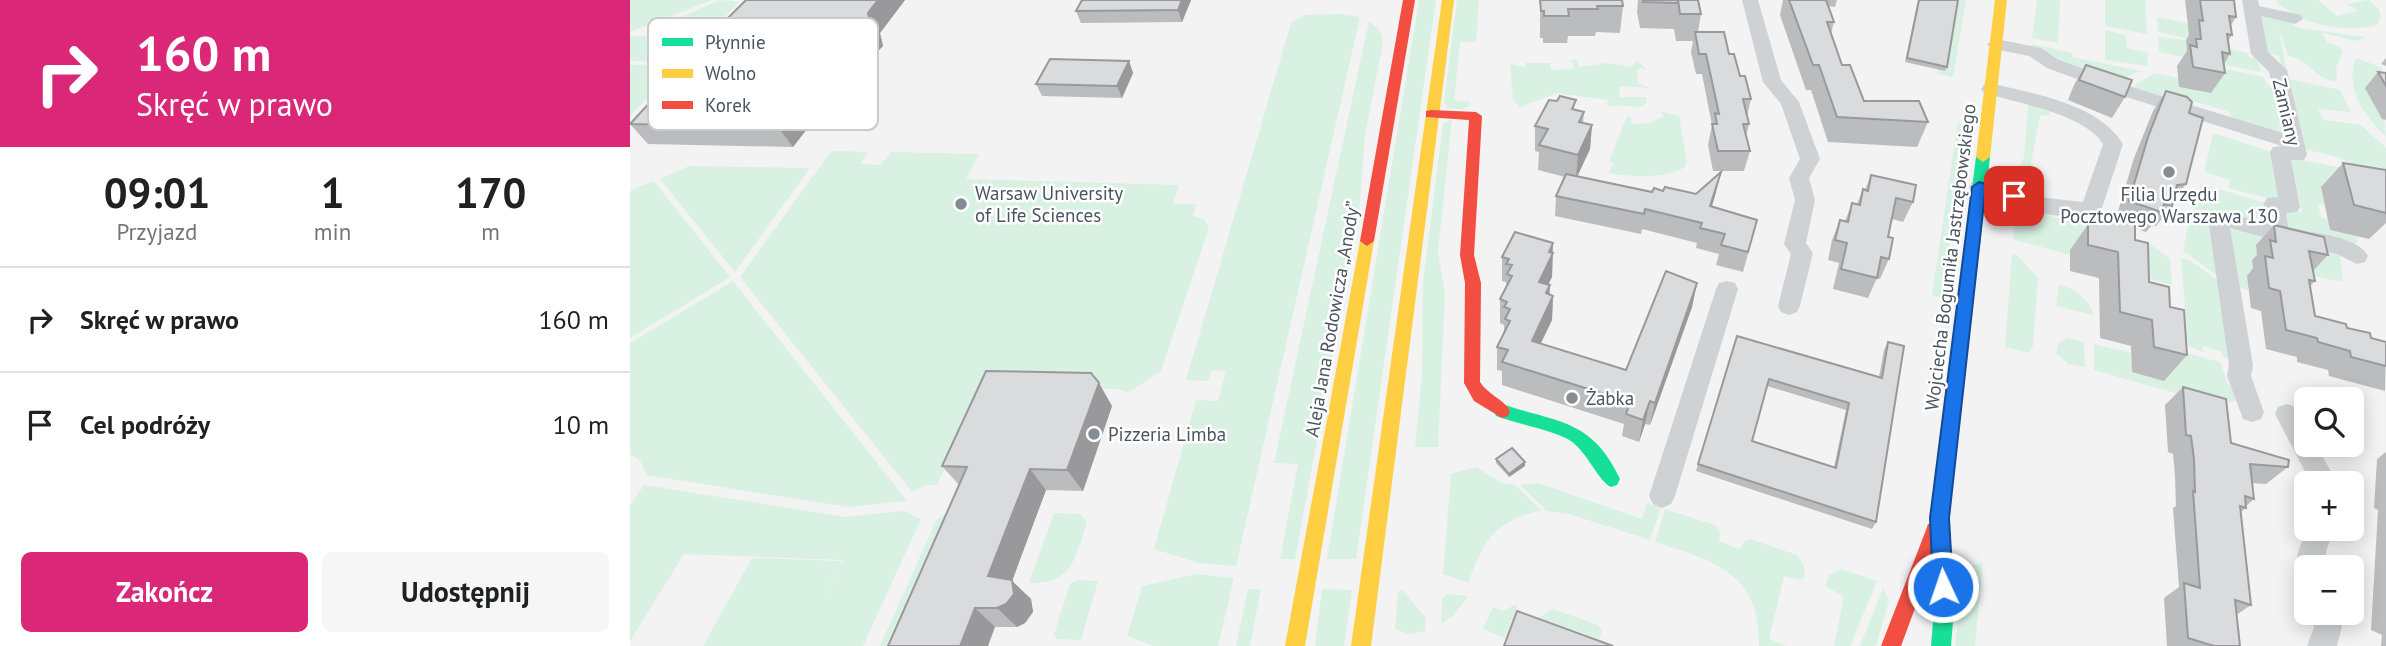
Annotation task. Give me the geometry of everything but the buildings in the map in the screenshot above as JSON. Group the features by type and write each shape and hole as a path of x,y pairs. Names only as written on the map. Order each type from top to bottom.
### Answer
{"main road":[{"name":"Aleja Jana Rodowicza „Anody”","path":"1295,646 1409,0"},
{"path":"1361,646 1448,0"},
{"name":"Wojciecha Bogumiła Jastrzębowskiego","path":"1941,646 1944,609 1940,518 2001,0"},
{"path":"1431,114 1476,116 1467,255 1474,283 1472,383 1476,395 1502,411 1581,436 1594,449 1611,478"},
{"name":"Wojciecha Bogumiła Jastrzębowskiego","path":"1891,646 1940,518"}],"street":[{"path":"1750,0 1772,82 1790,102 1810,159 1799,178 1805,200 1795,244 1802,253 1788,306"},
{"path":"2251,4 2295,19"},
{"name":"Zamiany","path":"2251,4 2261,58 2278,70 2297,155 2280,152 2290,207 2274,203 2278,233"},
{"path":"1996,44 2035,52 2053,64 2129,92 2294,143"},
{"path":"1979,187 2066,210 2085,211 2094,206 2113,144 2107,132 2094,123 1990,89"},
{"path":"2252,412 2239,376 2241,365 2218,218 2343,248 2357,256"},
{"path":"1662,496 1727,289"},
{"path":"2287,415 2317,471"},
{"path":"2322,646 2328,625"}],"green space":[{"path":"630,0 712,0 666,18 648,18 648,25 630,32"},
{"path":"720,0 739,2 724,18 679,18"},
{"path":"1419,0 1436,0 1356,559 1327,559"},
{"path":"1457,0 1479,0 1476,42 1460,42 1454,101 1471,102 1460,109 1447,108 1444,102"},
{"path":"1957,0 1966,0 1953,77 1937,74 1938,69 1945,71"},
{"path":"2037,0 2060,0 2058,43 2032,38"},
{"path":"2105,0 2145,0 2147,34 2105,26"},
{"path":"2275,0 2318,0 2337,16 2358,11 2347,4 2369,0 2380,11 2380,20 2377,25 2364,27 2322,25 2296,15"},
{"path":"2258,12 2298,28 2366,37 2357,41 2322,33 2327,42 2339,46 2343,51 2336,68 2337,81 2324,78 2302,61 2288,56 2278,27 2288,76 2283,75 2279,56 2264,53"},
{"path":"1341,14 1360,17 1236,566 1199,563 1154,549 1196,400 1218,401 1226,371 1212,370 1208,381 1186,380 1291,23 1304,15"},
{"path":"2157,17 2192,24 2190,39 2158,32"},
{"path":"1369,21 1380,31 1383,43 1365,135 1359,214 1295,559 1280,559 1298,464 1274,463"},
{"path":"2105,30 2126,35 2127,48 2148,53 2147,66 2105,60"},
{"path":"648,36 648,61 630,61 630,37"},
{"path":"2158,37 2186,40 2188,58 2159,52"},
{"path":"2032,44 2072,53 2072,57 2141,71 2122,79 2069,67 2032,48"},
{"path":"2217,47 2248,53 2249,57 2257,58 2261,72 2215,63"},
{"path":"2356,58 2383,68 2379,77 2386,136 2370,120 2354,91 2353,69"},
{"path":"1569,60 1577,60 1579,67 1607,63 1631,67 1637,61 1647,70 1640,68 1637,71 1638,83 1650,88 1619,86 1620,97 1646,97 1646,103 1641,107 1614,107 1605,104 1610,100 1555,93 1520,108 1513,100 1510,64 1525,67 1525,63 1550,63 1551,70 1574,69"},
{"path":"630,65 648,65 648,97 630,116"},
{"path":"2215,67 2264,77 2266,83 2276,91 2285,136 2232,120 2229,112 2165,92 2160,98 2134,88 2155,73 2179,78"},
{"path":"2289,79 2340,90 2351,112 2318,109 2324,120 2361,125 2386,148 2386,170 2378,166 2381,178 2337,157 2304,149"},
{"path":"2028,104 2050,112 2049,116 2040,115 2026,191 2040,196 2039,198 2018,192"},
{"path":"1659,111 1679,116 1687,162 1685,167 1659,175 1609,173 1614,163 1609,161 1627,116 1631,117 1632,124 1649,123 1664,116"},
{"path":"1452,119 1438,252 1445,294 1438,447 1415,447 1422,375 1423,283 1443,124"},
{"path":"1958,121 1965,128 1942,298 1932,295"},
{"path":"2213,133 2275,153 2283,202 2228,188 2230,180 2204,172"},
{"path":"835,151 868,152 860,164 880,165 891,152 979,154 966,179 1179,185 1173,204 1196,204 1193,216 1204,219 1209,228 1161,371 1128,393 1118,389 983,386 937,485 926,485 912,492 740,277 829,154"},
{"path":"2286,157 2363,172 2321,188 2325,205 2318,204 2321,217 2328,219 2330,230 2356,236 2358,243 2340,246 2282,232 2278,207 2302,212 2295,180 2290,178"},
{"path":"689,166 810,168 735,272 660,179"},
{"path":"654,181 730,277 630,338 630,191"},
{"path":"2201,184 2269,204 2272,229 2194,209"},
{"path":"2017,207 2147,242 2170,259 2172,285 2013,240"},
{"path":"2191,211 2213,218 2219,277 2183,251"},
{"path":"2226,223 2340,252 2343,282 2308,275 2256,246 2258,262 2248,290 2232,285"},
{"path":"2012,254 2017,255 2038,278 2033,346 2029,353 2005,347"},
{"path":"2181,258 2189,260 2223,284 2229,358 2223,357 2222,352 2203,346 2203,352 2188,346"},
{"path":"733,281 907,501 848,507 646,475 641,462 630,454 630,343"},
{"path":"2059,284 2080,295 2089,304 2093,315 2056,306"},
{"path":"2067,338 2084,342 2085,367 2068,364 2056,353 2058,344"},
{"path":"2094,344 2131,353 2132,372 2161,346 2220,362 2237,400 2228,402 2192,396 2094,370"},
{"path":"1476,467 1502,483 1515,485 1541,510 1512,520 1493,534 1468,583 1443,574 1451,474"},
{"path":"1538,483 1642,519 1647,503 1661,507 1650,540 1569,514 1547,511 1520,485"},
{"path":"644,485 845,517 903,511 921,519 863,646 703,646 752,558 842,561 811,624 843,560 684,554 630,641 630,505"},
{"path":"1665,509 1715,525 1720,532 1719,541 1739,549 1750,539 1797,555 1804,566 1805,576 1800,580 1784,576 1769,639 1787,646 1759,646 1757,621 1751,601 1742,586 1729,573 1696,556 1655,542"},
{"path":"951,510 911,646 880,646 937,519"},
{"path":"1054,513 1080,514 1087,522 1079,547 1064,574 1044,582 1029,583"},
{"path":"1983,562 1975,646 1955,646 1964,569"},
{"path":"1841,569 1877,581 1850,646 1834,646 1844,597 1825,586 1829,575"},
{"path":"1197,574 1234,578 1218,646 1154,646 1127,636 1142,586"},
{"path":"1077,580 1098,581 1081,640 1057,639 1054,635 1070,584"},
{"path":"1883,588 1889,600 1876,646 1860,646"},
{"path":"1248,589 1261,589 1250,646 1236,646"},
{"path":"1322,589 1352,590 1344,646 1315,646"},
{"path":"1398,591 1403,591 1426,618 1425,631 1408,634 1395,629"},
{"path":"1447,594 1468,596 1454,615 1441,624 1442,599"},
{"path":"1516,604 1517,609 1505,638 1483,629 1493,607 1503,611"},
{"path":"1553,609 1598,625 1602,630 1600,639 1538,618"}],"traffic: fast":[{"path":"1941,646 1944,609 1940,518 1983,157"},
{"path":"1502,411 1576,435 1588,444 1611,479"}],"traffic: slow":[{"path":"1361,646 1448,0"},
{"path":"1983,157 2001,0"},
{"path":"1295,646 1367,241"}],"traffic: jam":[{"path":"1367,241 1409,0"},
{"path":"1431,114 1476,116 1467,255 1473,283 1472,383 1480,396 1502,411"},
{"path":"1891,646 1935,530"}],"place":[{"name":"Filia Urzędu Pocztowego Warszawa 130","path":"2169,172"},
{"name":"Warsaw University of Life Sciences","path":"961,204"},
{"name":"Żabka","path":"1572,398"},
{"name":"Pizzeria Limba","path":"1094,434"}],"route":[{"path":"1943,587 1940,518 1979,187 2014,196"}]}
